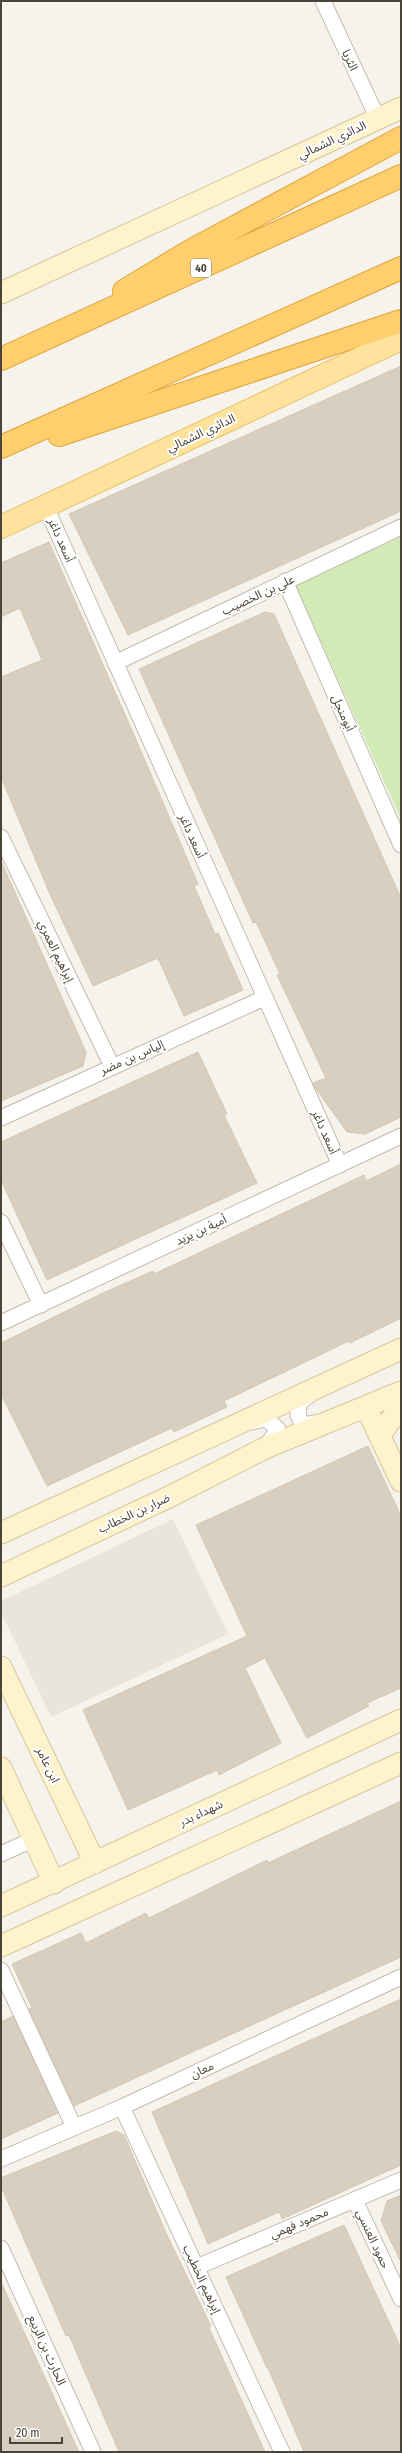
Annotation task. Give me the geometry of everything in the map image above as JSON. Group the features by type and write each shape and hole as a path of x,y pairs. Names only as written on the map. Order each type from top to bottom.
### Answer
{"highway":[{"path":"30,347 190,251 401,138"},
{"name":"40","path":"1,359 401,176"},
{"path":"1,447 401,268"},
{"path":"1,454 401,321"}],"main road":[{"name":"الدائري الشمالي","path":"1,527 401,339"}],"street":[{"name":"الثريا","path":"323,1 378,119"},
{"name":"الدائري الشمالي","path":"1,293 401,108"},
{"name":"أسعد داغر","path":"46,507 264,998 340,1165"},
{"name":"علي بن الخصيب","path":"115,663 401,527"},
{"name":"أبومنجل","path":"285,581 401,845"},
{"name":"إبراهيم العمري","path":"1,837 112,1066"},
{"name":"إلياس بن مضر","path":"1,1118 112,1066 264,998"},
{"name":"أمية بن يزيد","path":"1,1323 401,1136"},
{"path":"1,1222 41,1305"},
{"name":"ضرار بن الخطاب","path":"1,1533 401,1349"},
{"name":"ضرار بن الخطاب","path":"321,1387 299,1403 299,1420 303,1424 312,1424 366,1407 401,1392"},
{"path":"366,1407 401,1481"},
{"path":"380,1435 395,1414 401,1415"},
{"name":"ضرار بن الخطاب","path":"1,1576 172,1496 265,1448 340,1415"},
{"name":"ضرار بن الخطاب","path":"240,1424 266,1419 278,1428 265,1448"},
{"name":"ابن عامر","path":"1,1667 95,1863"},
{"name":"شهداء بدر","path":"1,1906 54,1883 401,1720"},
{"path":"1,1946 401,1763"},
{"path":"1,1768 54,1883"},
{"path":"1,1854 34,1839"},
{"path":"1,1970 74,2127"},
{"name":"معان","path":"1,2159 122,2107 401,1977"},
{"name":"إبراهيم الخطيب","path":"122,2107 282,2452"},
{"name":"محمود فهمي","path":"197,2267 401,2180"},
{"name":"حمود العنسي","path":"355,2200 401,2299"},
{"name":"الحارث بن الربيع","path":"1,2248 93,2452"}],"shaded area":[{"path":"173,1519 228,1634 51,1717 1,1612 1,1601"}],"green space":[{"path":"401,537 401,819 295,584"}],"building":[{"path":"401,366 401,511 128,635 69,514"},
{"path":"49,542 198,884 194,886 215,934 218,933 243,990 184,1016 158,958 93,986 49,892 1,777 1,677 42,660 20,608 1,617 1,563"},
{"path":"265,612 274,614 401,898 401,1117 365,1134 347,1132 313,1083 326,1078 277,975 280,974 256,922 253,923 139,669"},
{"path":"1,861 86,1052 83,1066 1,1101"},
{"path":"198,1052 227,1114 224,1115 257,1183 47,1280 1,1180 1,1142"},
{"path":"401,1164 401,1318 350,1343 349,1341 224,1401 227,1407 174,1432 172,1428 47,1486 1,1394 1,1343 103,1293 153,1271 154,1274 364,1175 366,1181"},
{"path":"368,1446 401,1516 401,1688 367,1703 369,1706 307,1738 265,1658 245,1668 281,1743 219,1775 217,1770 128,1810 83,1710 247,1636 196,1525"},
{"path":"401,1801 401,1957 74,2106 29,2009 32,2008 12,1964 81,1933 86,1943 146,1913 149,1918 267,1860 268,1863"},
{"path":"401,1999 401,2165 282,2219 279,2212 208,2244 152,2112"},
{"path":"13,2016 58,2113 1,2139 1,2022"},
{"path":"116,2131 124,2135 166,2233 211,2326 209,2328 265,2452 119,2452 69,2335 66,2336 1,2186 3,2177"},
{"path":"401,2195 401,2262 381,2221 387,2201"},
{"path":"344,2225 401,2348 401,2452 304,2452 268,2368 226,2277"},
{"path":"1,2282 79,2452 1,2452"}]}
